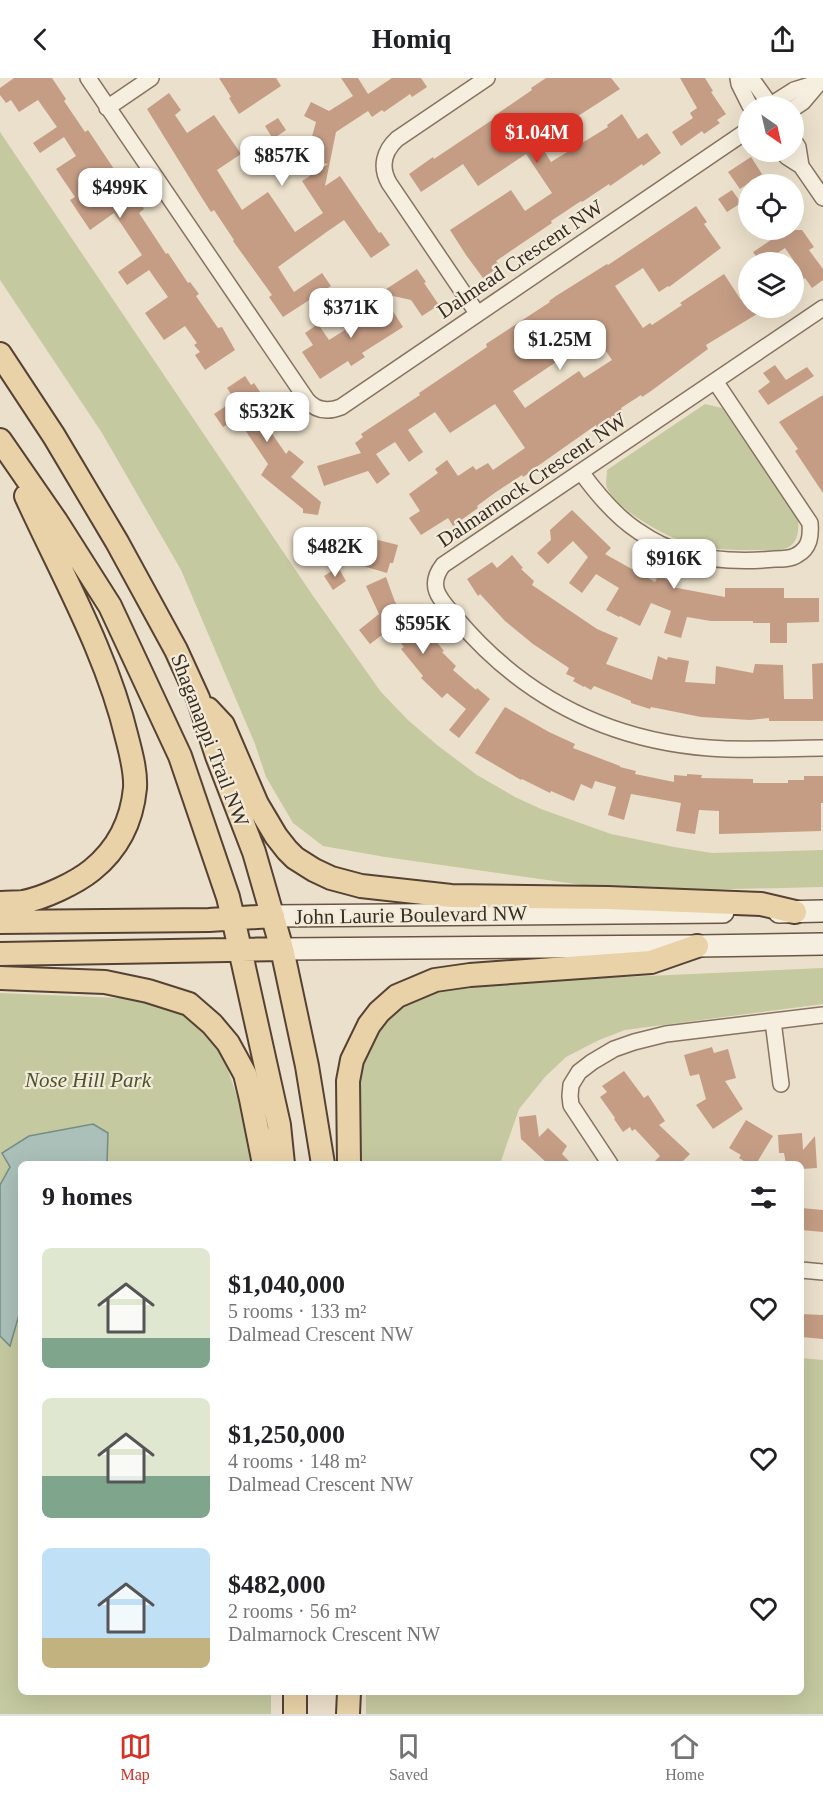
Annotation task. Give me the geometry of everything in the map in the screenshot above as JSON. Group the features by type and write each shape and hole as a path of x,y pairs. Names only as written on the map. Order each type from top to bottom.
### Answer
{"main road":[{"name":"Shaganappi Trail NW","path":"0,354 54,436 117,542 176,650 198,698 254,852 282,949 307,1066 322,1161"},
{"name":"Shaganappi Trail NW","path":"0,440 56,521 110,606 180,756 234,918 279,1125 283,1161"},
{"path":"0,440 93,639 121,715 135,785 129,820 120,839 104,860 86,875 61,889 23,902 0,903"},
{"path":"198,698 223,725 257,804 276,836 295,858 331,878 361,886 451,896 608,898 761,904 795,912"},
{"name":"John Laurie Boulevard NW","path":"0,921 823,911"},
{"name":"John Laurie Boulevard NW","path":"0,954 823,944"},
{"path":"349,1161 348,1081 352,1060 378,1012 397,996 435,980 470,975 651,962 697,946"},
{"path":"0,978 105,982 148,991 189,1004 212,1024 228,1043 245,1074 263,1161"},
{"path":"295,1695 295,1714"},
{"path":"348,1714 349,1695"}],"street":[{"name":"Dalmead Crescent NW","path":"87,78 306,400 317,408 327,410 341,406 738,137"},
{"path":"107,108 151,78"},
{"path":"477,314 383,171 391,144 487,78"},
{"path":"738,78 745,96"},
{"path":"751,78 763,96"},
{"path":"785,96 794,90 822,81"},
{"path":"804,101 822,81"},
{"path":"795,162 801,166 823,198"},
{"path":"800,162 801,166"},
{"name":"Dalmarnock Crescent NW","path":"823,308 443,565 437,573 435,584 439,597 479,645 510,671 546,696 600,724 670,744 736,749 823,748"},
{"path":"581,472 615,513 637,531 682,553 747,562 789,558 797,555 809,542 810,523 715,381"},
{"path":"608,1161 571,1105 571,1085 579,1072 592,1062 615,1049 647,1038 823,1015"},
{"path":"773,1021 781,1084"},
{"path":"804,1270 823,1272"}],"green space":[{"path":"0,132 311,593 381,692 408,720 477,775 515,797 541,809 611,834 712,853 823,850 823,887 694,890 590,886 323,846 293,823 266,777 255,744 181,570 102,433 0,280"},
{"path":"705,404 722,408 798,520 796,540 791,546 779,550 725,549 702,547 684,542 659,531 633,515 613,497 607,488 607,470"},
{"path":"823,968 823,1004 625,1030 599,1040 566,1057 545,1077 519,1109 501,1161 359,1161 357,1086 368,1047 392,1014 411,1001 450,985"},
{"name":"Nose Hill Park","path":"0,993 144,999 172,1009 186,1017 199,1026 215,1043 225,1061 255,1151 256,1161 18,1161 18,1695 271,1695 271,1714 0,1714"},
{"path":"804,1358 823,1360 823,1714 366,1714 366,1695 804,1695"}],"water":[{"path":"93,1124 108,1133 107,1161 18,1161 18,1318 10,1346 0,1336 0,1185 10,1167 2,1153 29,1136"}],"building":[{"path":"14,78 52,78 85,132 88,130 126,187 144,209 139,213 166,254 168,253 188,283 190,282 199,294 196,296 218,328 222,327 235,350 205,370 195,355 200,352 194,345 197,343 185,326 164,340 145,313 168,297 149,270 127,285 118,272 142,255 114,213 90,230 70,200 75,197 56,169 76,156 64,137 40,153 33,143 57,127 38,100 19,112 11,100 6,103 0,95 0,88"},
{"path":"219,78 276,78 281,86 239,114"},
{"path":"341,78 358,78 368,94 392,78 421,78 427,87 412,97 410,94 384,112 382,110 372,117 368,111 336,132 325,186 340,176 379,233 381,232 390,245 371,258 344,220 278,267 294,292 322,273 331,286 283,317 269,297 272,295 214,210 211,212 147,109 169,93 181,110 175,115 187,133 214,115 241,154 217,170 242,210 268,192 295,232 323,213 302,181 328,164 310,160 311,152 308,151 316,122 304,116 311,102 329,111 353,96"},
{"path":"546,78 611,78 620,89 540,144 551,162 608,127 607,125 622,114 638,139 647,133 661,153 551,221 552,223 496,261 500,266 483,278 450,230 511,190 525,211 552,193 526,154 478,186 463,164 421,192 409,174 495,118 494,116"},
{"path":"680,78 705,78 713,91 711,92 726,114 717,120 720,123 704,134 702,131 681,146 672,132 693,118 690,113 697,108"},
{"path":"278,118 286,130 273,139 265,126"},
{"path":"743,162 754,162 762,174 738,174 738,186 728,172"},
{"path":"732,190 738,199 738,205 727,212 718,199"},
{"path":"696,206 707,222 704,224 721,248 659,292 643,268 615,286 643,328 650,323 652,325 682,305 680,303 724,274 738,295 738,318 751,318 706,345 708,349 651,391 621,408 622,411 597,428 596,425 523,477 522,475 496,492 453,526 448,518 421,535 409,518 420,511 409,494 438,473 435,469 447,460 458,476 473,466 476,470 488,463 493,470 525,448 495,404 450,433 435,412 408,430 423,452 409,462 395,442 376,454 390,474 377,484 368,471 324,486 317,466 361,453 355,443 363,437 361,434 487,347 486,344","holes":["566,324 581,345 595,335 612,360 584,378 579,371 525,408 513,391 556,362 541,339"]},
{"path":"804,233 814,247 809,250 823,269 823,280 812,288 804,279 804,252 788,252 785,248 779,252 753,252 771,240 804,240"},
{"path":"417,269 439,305 422,316 411,300 380,293"},
{"path":"383,296 403,327 362,353 365,357 351,366 348,361 320,379 302,352 313,345 305,333 318,324 329,340 345,330 347,334 365,321 359,312"},
{"path":"775,365 786,380 807,367 814,376 768,405 758,391 770,382 763,373"},
{"path":"245,376 251,385 254,383 275,414 266,421 268,423 266,425 286,454 289,450 304,462 291,477 321,502 318,515 303,513 303,509 261,475 268,464 237,418 223,427 214,414 235,400 227,388"},
{"path":"823,395 823,493 795,451 798,449 779,422"},
{"path":"572,510 611,548 605,554 655,582 658,576 674,582 672,587 725,597 725,588 784,588 784,598 819,598 819,622 787,623 787,643 770,643 770,623 711,621 687,617 681,638 664,633 671,611 651,603 640,626 619,617 606,610 619,588 596,574 582,593 569,583 588,557 573,541 548,564 537,553 551,540 550,530"},
{"path":"374,539 398,545 393,563 390,563 387,573 332,557 335,544 370,552"},
{"path":"512,555 523,568 521,569 534,581 532,585 597,629 618,638 606,664 652,680 658,656 667,660 668,657 689,661 685,682 715,684 716,666 753,673 755,664 783,665 784,699 813,699 812,664 823,663 823,721 701,717 651,707 650,709 594,686 591,690 584,687 573,681 575,678 566,674 569,668 533,644 505,621 480,594 478,596 467,579 492,562 497,568"},
{"path":"338,567 346,581 333,590 324,576"},
{"path":"386,577 395,602 419,634 426,629 444,651 442,652 456,666 453,670 490,699 459,738 449,730 466,709 447,693 442,698 421,678 423,676 401,649 404,647 390,629 370,644 359,630 379,614 366,586"},
{"path":"505,707 575,744 573,748 636,771 635,774 674,782 674,775 687,776 687,774 702,775 701,778 753,779 753,783 788,783 788,780 804,780 804,776 823,776 821,831 719,834 719,811 699,810 695,834 676,831 681,803 631,794 624,820 608,815 616,787 595,781 592,789 581,784 574,801 551,791 550,793 521,780 475,753"},
{"path":"712,1047 714,1053 728,1049 736,1078 725,1081 743,1109 713,1129 696,1105 706,1099 699,1074 690,1076 684,1055"},
{"path":"624,1071 644,1098 648,1095 665,1121 659,1125 690,1154 683,1161 655,1161 660,1156 635,1129 632,1131 630,1127 623,1132 600,1097 607,1092 602,1086"},
{"path":"536,1115 539,1137 548,1128 567,1146 562,1154 569,1161 545,1161 521,1139 519,1117"},
{"path":"746,1120 773,1136 758,1161 744,1161 739,1158 741,1155 729,1148"},
{"path":"802,1133 803,1150 815,1136 817,1168 804,1169 804,1161 785,1161 784,1153 779,1153 778,1135"},
{"path":"804,1208 823,1210 823,1232 804,1230"},
{"path":"804,1314 823,1315 823,1339 804,1337"}]}
